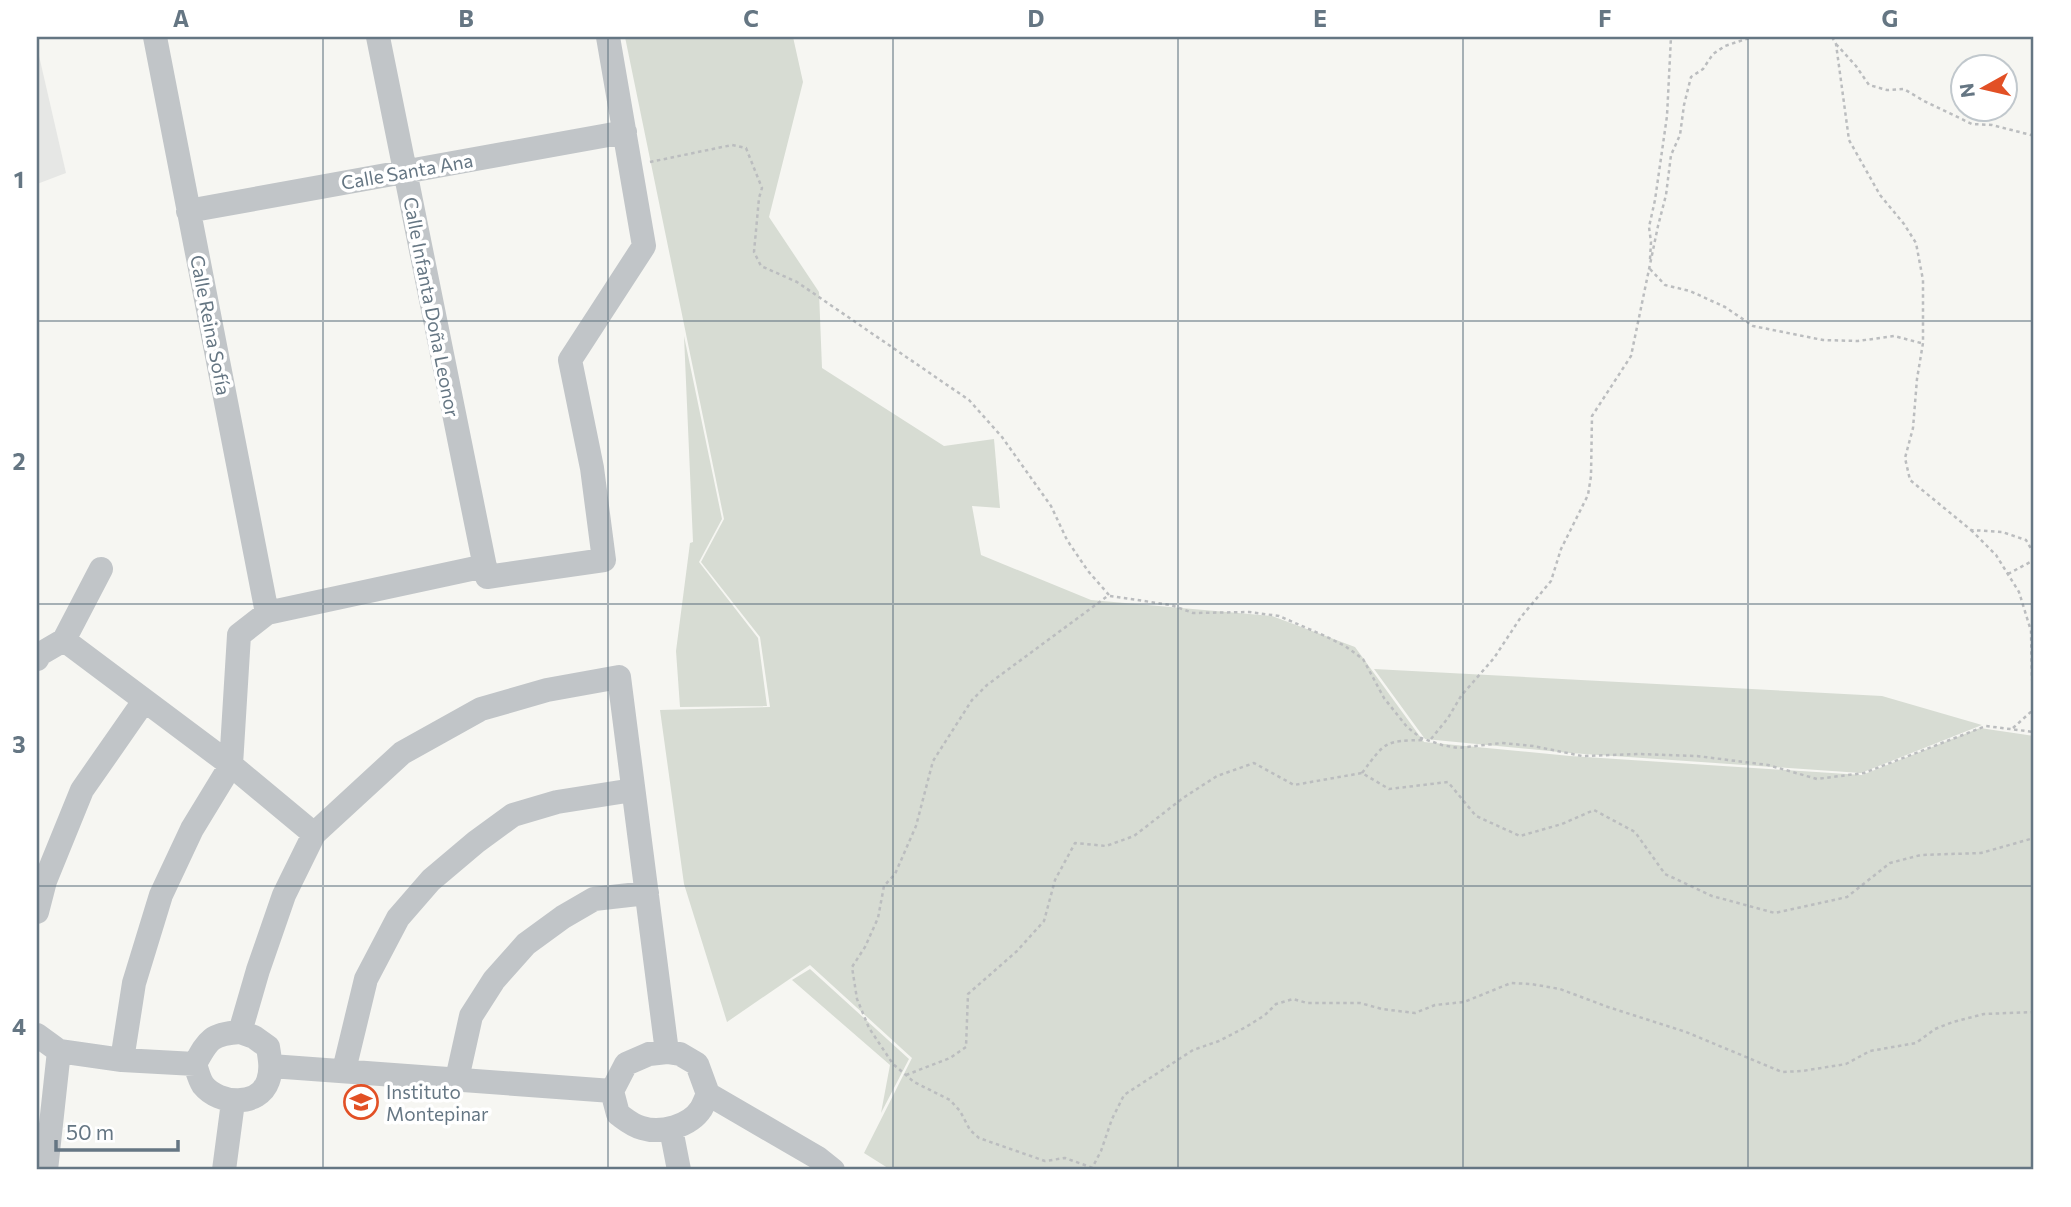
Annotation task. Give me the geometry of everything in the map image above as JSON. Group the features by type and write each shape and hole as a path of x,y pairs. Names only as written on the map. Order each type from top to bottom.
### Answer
{"street":[{"name":"Calle Reina Sofía","path":"155,37 267,613"},
{"name":"Calle Infanta Doña Leonor","path":"378,37 486,572"},
{"path":"122,1060 134,983 161,895 192,830 231,765 239,635 267,613 486,572 604,560 592,468 570,360 644,246 608,37"},
{"name":"Calle Santa Ana","path":"188,211 625,132"},
{"path":"37,659 40,654 64,640 101,569"},
{"path":"64,640 231,765 314,834"},
{"path":"240,1032 284,895 314,834 402,752 481,709 547,690 619,677 667,1052"},
{"path":"37,912 46,881 82,790 144,701"},
{"path":"344,1070 366,979 398,918 431,880 513,815 557,802 634,790"},
{"path":"457,1079 471,1016 494,980 526,944 594,899 647,893"},
{"path":"240,1032 254,1037 268,1047 271,1066 268,1083 256,1096 233,1102 217,1097 203,1084 195,1064 207,1042 223,1033 240,1032"},
{"path":"37,1035 59,1051 122,1060 195,1064"},
{"path":"46,1170 59,1051"},
{"path":"708,1094 701,1109 690,1120 671,1129 657,1130 640,1128 618,1114 612,1091 626,1064 649,1054 680,1054 697,1064 708,1094 824,1166"},
{"path":"271,1066 612,1091"},
{"path":"224,1170 233,1102"},
{"path":"671,1129 679,1170"}],"path":[{"path":"1671,37 1667,116 1649,227 1650,270 1665,285 1690,290 1726,307 1753,326 1823,340 1858,341 1894,336 1923,344"},
{"path":"1362,773 1380,748 1393,740 1430,740 1551,581 1561,549 1588,495 1592,416 1631,356 1667,195 1671,155 1680,135 1691,77 1703,69 1713,54 1725,46 1752,37"},
{"path":"1832,37 1869,85 1887,90 1904,89 1972,124 1992,125 2034,134"},
{"path":"1836,44 1849,140 1880,195 1916,243 1923,280 1923,344 1913,429 1905,458 1910,480 1971,530 1996,555 2019,592 2031,631 2034,693"},
{"path":"631,166 732,145 746,148 762,188 754,252 761,266 797,282 969,400 1002,437 1051,506 1067,540 1088,571 1109,595 1171,605 1193,613 1249,612 1279,616 1325,636 1363,659 1384,698 1407,727 1422,738 1458,748 1502,743 1582,756 1697,756 1768,765 1817,779 1864,773 1986,726 2034,732"},
{"path":"1971,530 2002,532 2025,540 2034,554"},
{"path":"2007,573 2034,560"},
{"path":"1109,595 987,685 972,700 933,761 916,827 895,874 884,886 878,918 865,947 852,967 858,999 869,1028 893,1064 914,1082 950,1100 960,1111 970,1130 979,1138 1045,1161 1065,1158 1092,1169 1124,1095 1193,1050 1219,1041 1265,1015 1276,1004 1293,999 1307,1003 1360,1003 1415,1013 1435,1005 1464,1002 1511,983 1531,984 1560,989 1686,1032 1783,1072 1846,1064 1870,1051 1916,1042 1935,1029 1974,1016 2034,1012"},
{"path":"2012,729 2034,709"},
{"path":"906,1075 950,1058 967,1047 968,994 1017,951 1044,921 1055,880 1075,842 1106,846 1134,836 1217,776 1254,763 1294,785 1362,773 1389,789 1448,782 1476,816 1520,836 1562,824 1594,810 1635,832 1665,874 1712,896 1775,913 1847,897 1890,863 1921,855 1981,853 2034,838"}],"shaded area":[{"path":"625,37 793,37 803,82 769,217 819,292 822,368 944,446 994,439 1000,508 972,506 981,555 1091,600 1272,616 1355,647 1424,742 1570,756 1862,775 1980,728 2034,736 2034,1170 891,1170 864,1153 912,1058 810,965 727,1022 684,884 660,710 770,707 760,637 701,562 724,519"},
{"path":"37,47 66,173 37,184"},
{"path":"684,336 722,519 699,562 758,638 767,706 680,707 676,651 690,543 693,542"},
{"path":"1374,669 1882,696 1982,725 1861,773 1570,753 1425,739"},
{"path":"810,969 909,1059 881,1113 890,1065 792,980"}],"place":[{"name":"Instituto Montepinar","path":"361,1102"}]}
